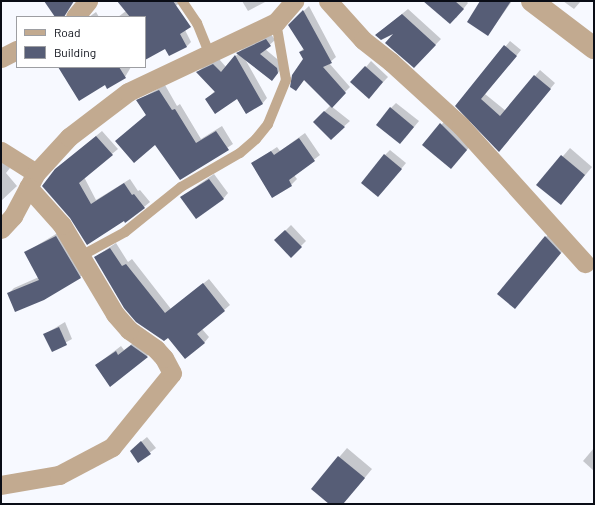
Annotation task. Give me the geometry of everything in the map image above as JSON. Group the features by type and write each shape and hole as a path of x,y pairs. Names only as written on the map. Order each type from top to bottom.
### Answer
{"street":[{"path":"77,16 88,1"},
{"path":"1,229 13,216 32,180 69,137 128,92 276,22 294,1"},
{"path":"328,1 363,40 391,62 462,126 586,262"},
{"path":"532,1 594,48"},
{"path":"1,58 16,50"},
{"path":"1,151 32,180 62,225 115,314 129,330 160,354 172,372 112,446 59,475 1,485"}],"lane":[{"path":"182,1 197,23 209,53"},
{"path":"81,256 125,232 181,187 240,152 256,139 268,124 286,80 276,22"}],"building":[{"path":"44,1 74,1 65,16 54,16"},
{"path":"117,1 173,1 191,27 180,34 187,47 169,56 165,49 146,59 146,16 129,16"},
{"path":"423,1 455,1 464,9 450,24"},
{"path":"480,1 511,1 488,36 467,22"},
{"path":"303,10 332,63 323,67 346,93 332,108 304,80 296,91 290,87 292,75 303,59 299,52 304,50 288,25"},
{"path":"402,14 436,45 414,68 385,43 393,34 381,40 375,35"},
{"path":"266,39 271,46 260,54 277,68 278,73 272,81 236,53"},
{"path":"504,45 517,56 481,99 500,116 534,75 551,89 499,152 455,106"},
{"path":"235,55 263,104 246,114 237,99 215,114 205,99 215,92 196,72 213,64 221,72"},
{"path":"365,66 383,82 369,99 350,82"},
{"path":"59,68 120,68 126,78 107,89 105,85 79,101"},
{"path":"159,90 172,110 175,109 196,143 216,131 229,150 180,180 155,145 134,163 115,141 146,115 136,100"},
{"path":"390,107 414,127 400,144 376,125"},
{"path":"324,111 345,127 331,140 313,122"},
{"path":"440,123 467,150 451,169 422,145"},
{"path":"96,136 113,155 79,183 91,204 124,183 132,195 134,194 145,208 125,223 124,221 87,245 70,218 42,186 55,169"},
{"path":"299,138 315,161 289,180 292,186 272,198 251,163 271,151 274,155"},
{"path":"384,154 402,169 378,197 361,183"},
{"path":"561,155 585,175 561,205 536,185"},
{"path":"209,179 224,199 196,219 180,197"},
{"path":"285,230 302,247 291,258 274,240"},
{"path":"56,236 81,278 44,300 15,312 7,293 39,280 24,252"},
{"path":"545,236 561,253 515,309 497,294"},
{"path":"110,248 122,266 126,264 165,313 203,283 225,311 197,334 205,343 185,359 168,338 164,341 136,322 124,308 94,257"},
{"path":"59,327 67,345 52,352 43,334"},
{"path":"131,345 148,357 110,387 95,365 116,351 118,355"},
{"path":"141,441 151,454 138,463 130,451"},
{"path":"338,456 365,478 343,504 329,504 311,489"}]}
